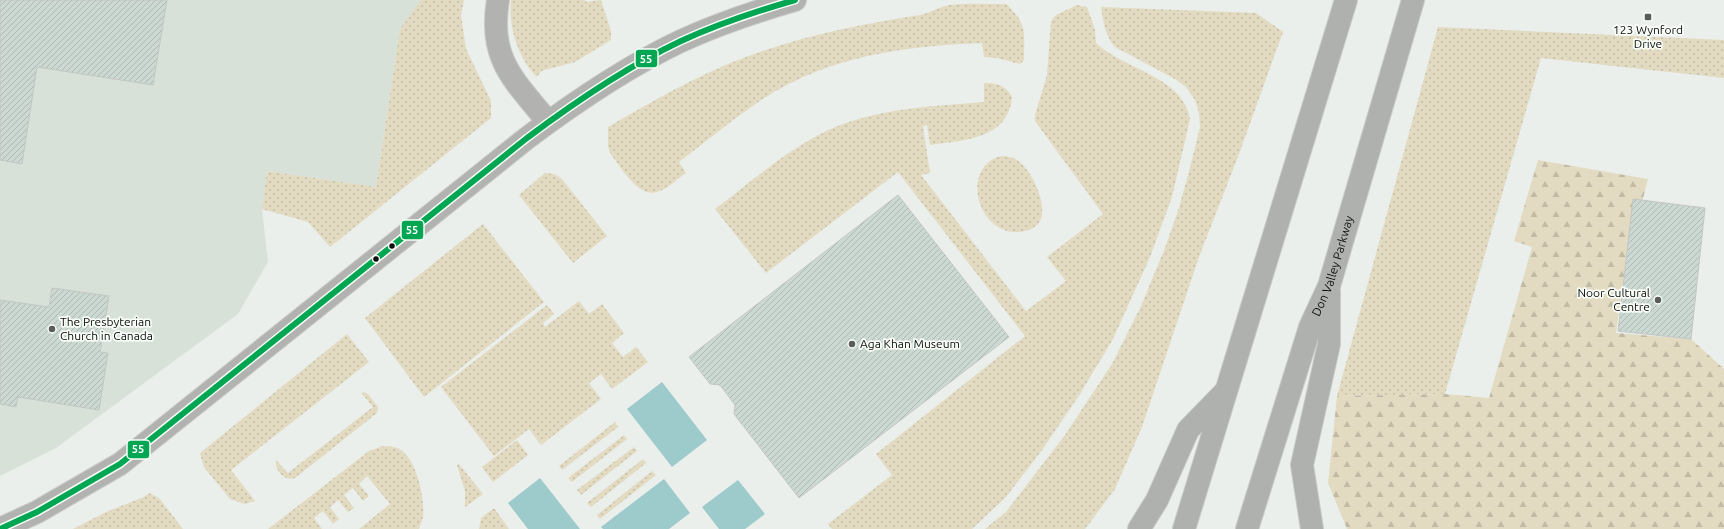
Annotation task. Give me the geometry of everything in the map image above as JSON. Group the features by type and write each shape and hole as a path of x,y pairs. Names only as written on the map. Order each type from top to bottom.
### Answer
{"highway":[{"path":"1184,529 1346,0"},
{"name":"Don Valley Parkway","path":"1247,529 1310,327 1329,286 1413,0"},
{"path":"1312,529 1302,465 1329,344 1329,286"},
{"path":"1139,529 1157,500 1188,430 1227,389"}],"street":[{"path":"498,0 496,32 504,64 510,76 548,122"},
{"path":"0,529 37,512 120,464 548,122 614,78 682,40 752,12 795,0"}],"shaded area":[{"path":"0,0 421,0 400,29 376,187 267,171 262,209 268,262 238,314 56,448 0,476"}],"green space":[{"path":"421,0 464,0 461,15 466,49 491,101 491,118 330,247 308,222 262,209 267,171 376,187 400,29"},
{"path":"511,0 585,0 586,2 601,0 611,31 611,40 575,62 541,71 537,77 527,65 516,42 512,27"},
{"path":"1006,4 1018,17 1023,29 1024,60 1020,64 997,58 984,57 982,43 922,47 892,51 835,65 807,75 780,89 744,112 679,162 686,173 669,186 657,192 650,193 636,186 624,173 610,153 608,146 608,127 693,80 746,57 810,37 876,22 920,15 949,5"},
{"path":"1077,5 1087,7 1095,30 1096,43 1108,52 1165,83 1185,104 1190,119 1172,197 1150,257 1113,339 1080,394 1042,450 1006,497 972,529 832,529 828,524 892,475 876,454 1025,336 898,172 766,273 715,209 805,142 838,126 873,115 891,112 984,102 984,83 997,84 1004,87 1012,97 1009,111 1002,122 993,130 969,139 930,145 927,125 923,126 930,173 921,175 1026,311 1066,281 1047,257 1103,214 1035,121 1035,115 1047,75 1051,21 1056,15"},
{"path":"1101,7 1256,13 1283,32 1239,154 1199,257 1142,427 1115,489 1085,529 985,529 1006,512 1065,435 1112,364 1141,306 1165,248 1178,211 1200,127 1199,113 1195,100 1186,87 1175,79 1115,47 1107,33"},
{"path":"1438,27 1724,40 1724,78 1541,58 1445,394 1337,396"},
{"path":"1002,156 1013,158 1022,164 1028,171 1038,189 1041,199 1042,209 1038,224 1033,228 1022,232 1002,229 991,221 983,210 978,197 978,184 981,172 989,162"},
{"path":"1538,160 1648,179 1625,268 1616,333 1691,339 1724,369 1724,529 1347,529 1328,483 1337,396 1445,394 1489,398 1532,247 1514,241"},
{"path":"545,173 554,174 562,179 607,236 573,263 519,195"},
{"path":"483,224 544,302 424,397 365,318"},
{"path":"579,301 589,314 602,304 624,333 612,343 623,357 636,347 648,362 612,389 601,374 589,383 601,399 541,445 529,429 494,456 441,387 547,305 554,314 543,323 545,327"},
{"path":"347,334 369,362 231,470 255,501 245,504 230,499 204,467 200,453"},
{"path":"364,392 368,394 378,407 377,413 295,478 291,479 284,477 278,471 276,460 288,473 373,407 363,395 362,393"},
{"path":"615,422 618,427 562,470 559,466"},
{"path":"624,435 627,439 572,482 568,478"},
{"path":"517,440 528,455 493,482 482,467"},
{"path":"383,446 401,450 407,455 416,471 423,500 423,517 419,529 359,529 390,504 367,476 359,484 369,496 363,501 353,488 344,495 354,508 348,512 338,500 330,507 339,519 333,524 323,511 314,518 322,529 268,529 369,451"},
{"path":"634,447 637,451 581,495 577,490"},
{"path":"643,459 646,463 591,507 587,503"},
{"path":"459,464 483,494 465,507 465,491 457,465"},
{"path":"652,471 656,475 600,519 597,515"},
{"path":"149,493 159,498 183,529 73,529 106,512 144,497"},
{"path":"494,508 509,529 479,529 481,518"}],"water":[{"path":"662,382 707,440 672,467 627,409"},
{"path":"540,478 580,529 528,529 508,503"},
{"path":"664,479 690,513 669,529 603,529 601,527"},
{"path":"738,480 765,514 745,529 719,529 702,507"}],"building":[{"path":"0,0 167,0 153,85 37,67 22,164 0,160"},
{"name":"Aga Khan Museum","path":"898,195 1009,337 799,498 734,414 735,405 720,385 710,384 689,357"},
{"name":"Noor Cultural Centre","path":"1633,199 1705,208 1691,339 1618,331"},
{"name":"The Presbyterian Church in Canada","path":"52,288 109,296 100,352 108,353 99,410 18,397 16,407 0,404 0,300 49,307"}],"transit line":[{"name":"55","path":"0,529 37,512 120,464 527,138 582,98 640,62 681,41 738,18 795,0"}],"place":[{"name":"123 Wynford Drive","path":"1648,17"},
{"name":"Noor Cultural Centre","path":"1658,300"},
{"name":"The Presbyterian Church in Canada","path":"52,329"},
{"name":"Aga Khan Museum","path":"852,344"}]}
